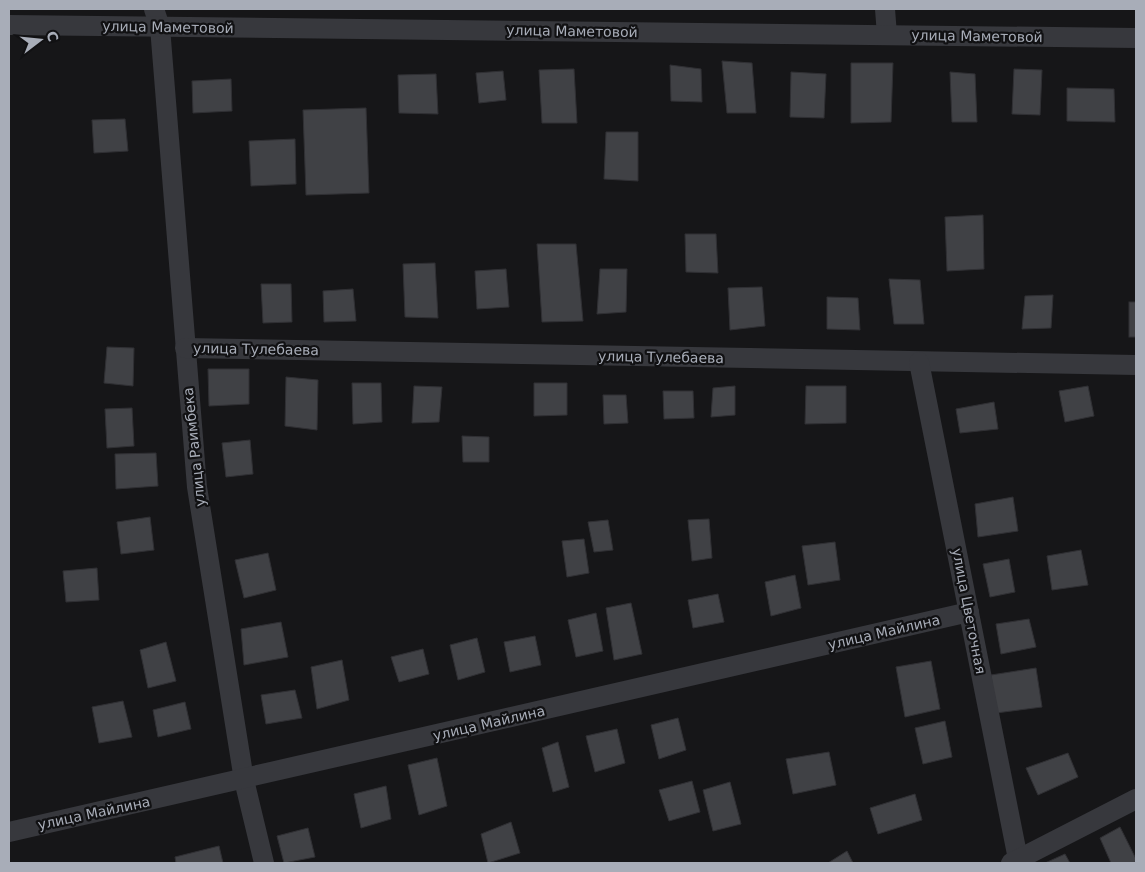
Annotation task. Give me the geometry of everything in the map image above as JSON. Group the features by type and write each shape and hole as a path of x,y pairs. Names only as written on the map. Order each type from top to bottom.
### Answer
{"street":[{"path":"886,9 887,35"},
{"name":"улица Маметовой","path":"9,24 157,18 887,35 1136,38"},
{"name":"улица Раимбека","path":"157,18 197,487 244,780 264,863"},
{"name":"улица Тулебаева","path":"185,348 1136,365"},
{"name":"улица Цветочная","path":"919,362 969,612 1015,861"},
{"name":"улица Майлина","path":"9,832 244,780 969,612"},
{"path":"1015,861 1136,799"}],"building":[{"path":"722,61 752,63 756,113 727,113"},
{"path":"851,63 893,63 891,122 851,123"},
{"path":"670,65 701,69 702,102 671,101"},
{"path":"574,69 577,123 542,123 539,70"},
{"path":"1014,69 1042,70 1040,115 1012,114"},
{"path":"503,71 506,100 479,103 476,73"},
{"path":"791,72 826,74 824,118 790,117"},
{"path":"950,72 975,74 977,122 952,122"},
{"path":"436,74 438,114 399,113 398,75"},
{"path":"231,79 232,111 193,113 192,81"},
{"path":"1067,88 1114,89 1115,122 1067,121"},
{"path":"366,108 369,193 306,195 303,110"},
{"path":"125,119 128,151 94,153 92,120"},
{"path":"606,132 638,132 638,181 604,179"},
{"path":"295,139 296,184 251,186 249,141"},
{"path":"983,215 984,269 947,271 945,217"},
{"path":"685,234 716,234 718,273 686,272"},
{"path":"537,244 576,244 583,321 542,322"},
{"path":"435,263 438,318 405,317 403,264"},
{"path":"506,269 509,307 477,309 475,271"},
{"path":"600,269 627,269 626,312 597,314"},
{"path":"889,279 920,280 924,324 894,324"},
{"path":"261,284 291,284 292,322 263,323"},
{"path":"762,287 765,326 730,330 728,288"},
{"path":"353,289 356,321 324,322 323,291"},
{"path":"1053,295 1051,328 1022,329 1025,296"},
{"path":"827,297 858,298 860,330 827,329"},
{"path":"1129,302 1136,302 1136,337 1129,337"},
{"path":"107,347 134,348 133,386 104,383"},
{"path":"208,369 249,369 249,404 209,406"},
{"path":"286,377 318,380 317,430 285,426"},
{"path":"352,383 381,383 382,422 353,424"},
{"path":"534,383 567,383 567,415 534,416"},
{"path":"414,386 442,387 439,422 412,423"},
{"path":"735,386 735,415 711,417 713,388"},
{"path":"806,386 846,386 846,423 805,424"},
{"path":"1088,386 1094,416 1065,422 1059,391"},
{"path":"663,391 693,391 694,418 664,419"},
{"path":"603,395 626,395 628,423 604,424"},
{"path":"994,402 998,429 960,433 956,409"},
{"path":"132,408 134,446 107,448 105,409"},
{"path":"462,436 489,437 489,462 463,462"},
{"path":"250,440 253,474 226,477 222,443"},
{"path":"156,453 158,486 116,489 115,454"},
{"path":"1013,497 1018,531 978,537 975,504"},
{"path":"150,517 154,550 121,554 117,522"},
{"path":"709,519 712,558 692,561 688,520"},
{"path":"608,520 613,550 594,552 588,522"},
{"path":"584,539 589,573 567,577 562,541"},
{"path":"835,542 840,580 808,585 802,546"},
{"path":"1081,550 1088,585 1052,590 1047,556"},
{"path":"268,553 276,590 244,598 235,560"},
{"path":"1009,559 1015,592 990,597 983,564"},
{"path":"97,568 99,600 66,602 63,571"},
{"path":"795,575 801,608 771,616 765,582"},
{"path":"718,594 724,622 693,628 688,600"},
{"path":"631,603 642,654 614,660 606,608"},
{"path":"596,613 603,651 576,657 568,620"},
{"path":"1029,619 1036,647 1001,654 996,624"},
{"path":"281,622 288,657 244,665 241,629"},
{"path":"535,636 541,665 510,672 504,642"},
{"path":"477,638 485,672 458,680 450,645"},
{"path":"166,642 176,681 148,688 140,650"},
{"path":"423,649 429,674 399,682 391,657"},
{"path":"342,660 349,700 317,709 311,667"},
{"path":"931,661 940,709 905,717 896,667"},
{"path":"1036,668 1042,707 996,713 991,675"},
{"path":"295,690 302,718 266,724 261,695"},
{"path":"123,701 132,737 99,743 92,707"},
{"path":"185,702 191,729 158,737 153,710"},
{"path":"678,718 686,750 659,759 651,725"},
{"path":"945,721 952,757 923,764 915,728"},
{"path":"617,729 625,763 595,772 586,736"},
{"path":"558,742 569,787 553,792 542,748"},
{"path":"829,752 836,785 793,794 786,759"},
{"path":"1068,753 1078,777 1038,795 1026,768"},
{"path":"437,758 447,806 419,815 408,765"},
{"path":"692,781 700,812 669,821 659,790"},
{"path":"730,782 741,824 713,831 703,790"},
{"path":"386,786 391,819 361,828 354,794"},
{"path":"915,794 922,820 878,834 870,808"},
{"path":"511,822 520,853 488,863 481,834"},
{"path":"1120,827 1136,859 1135,863 1111,863 1100,838"},
{"path":"308,828 315,857 284,863 277,836"},
{"path":"219,846 223,863 176,863 175,857"},
{"path":"847,851 853,863 828,863"},
{"path":"1065,854 1070,863 1045,863"}]}
